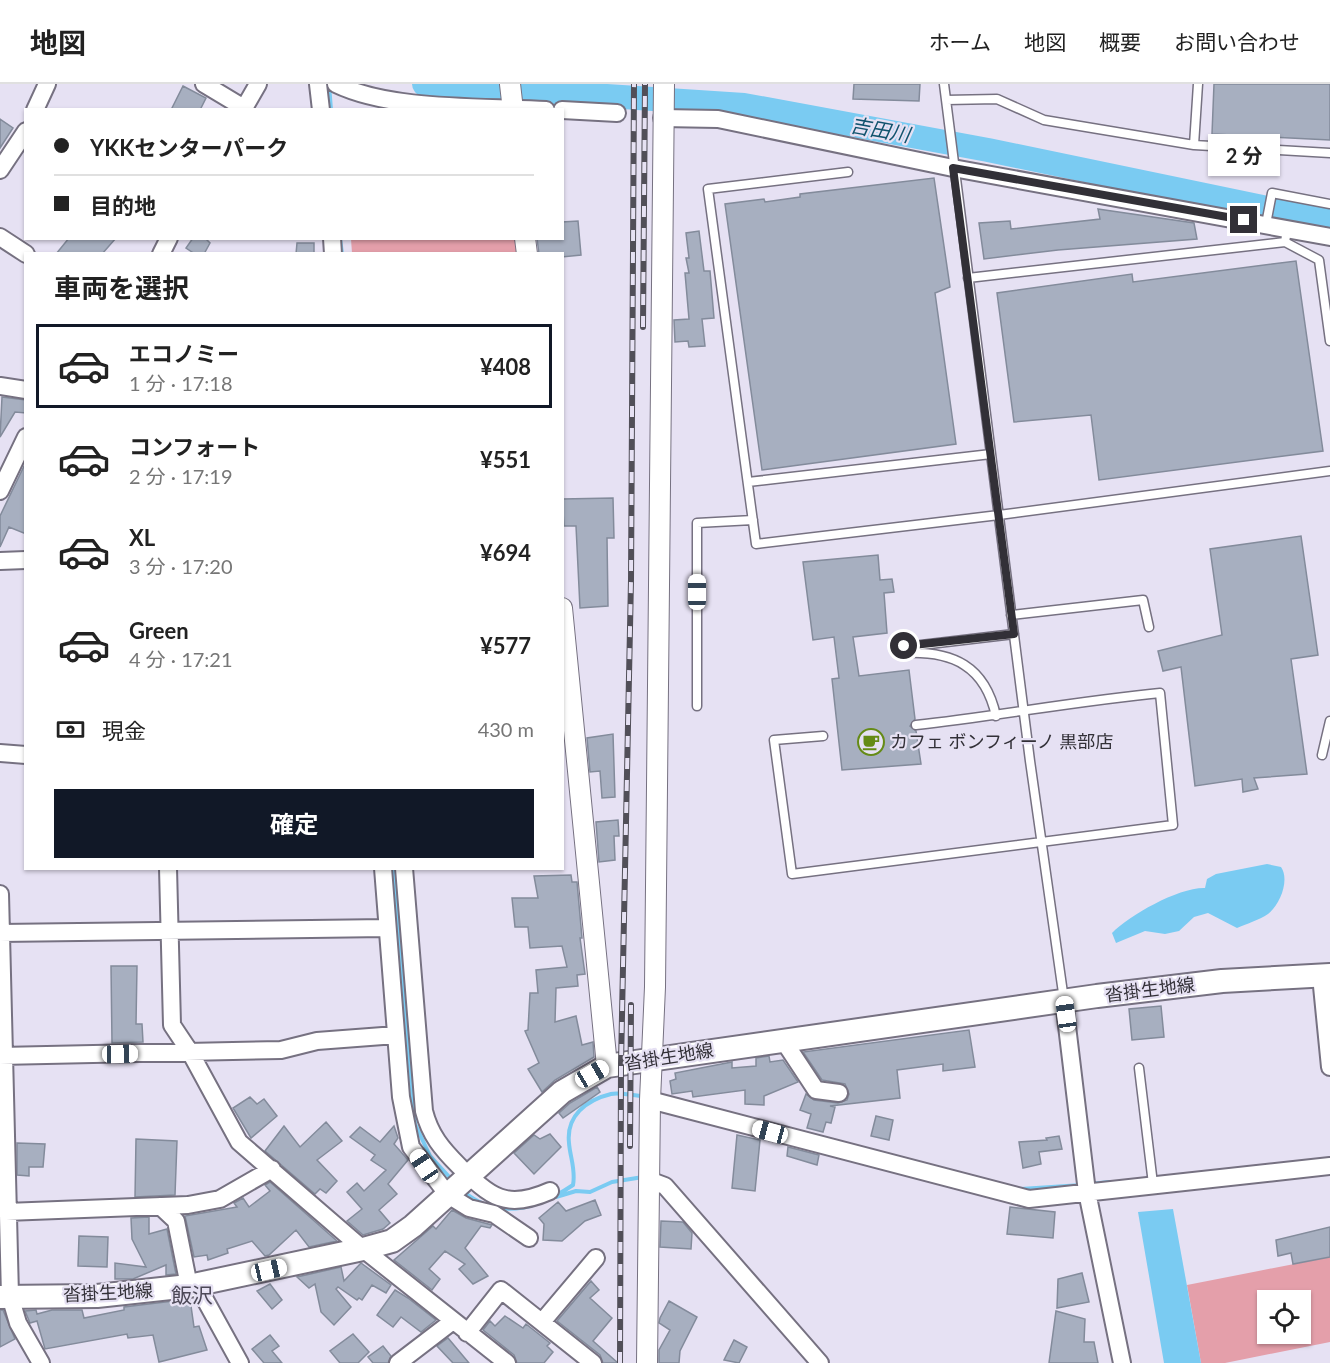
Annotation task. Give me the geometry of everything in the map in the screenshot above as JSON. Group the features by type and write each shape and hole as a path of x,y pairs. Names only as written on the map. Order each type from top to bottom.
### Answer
{"main road":[{"name":"沓掛生地線","path":"5,1296 97,1296 193,1285 392,1241 459,1185 562,1092 607,1066 1064,1001 1222,981 1325,976"}],"street":[{"path":"36,108 47,84"},
{"path":"204,84 241,108"},
{"path":"244,108 258,84"},
{"path":"318,84 321,108"},
{"path":"336,84 384,99 461,106 512,100 539,108"},
{"path":"647,1363 650,1100 653,1060 664,84"},
{"path":"564,110 618,113"},
{"path":"662,117 718,119 953,166 1266,223 1286,235 1330,237"},
{"path":"0,170 24,133"},
{"path":"0,237 24,253"},
{"path":"0,386 24,390"},
{"path":"0,491 24,441"},
{"path":"0,561 24,560"},
{"path":"564,648 568,727 607,1066"},
{"path":"0,753 24,755"},
{"path":"168,870 172,1025 190,1052 239,1142 363,1249 507,1363"},
{"path":"382,870 404,1119 411,1147 459,1185 490,1195 512,1200 533,1198 550,1191"},
{"path":"405,870 424,1112 428,1130 441,1148 469,1208 494,1214 529,1238"},
{"path":"0,894 1,1056 6,1212 5,1296 41,1363"},
{"path":"0,933 386,928"},
{"path":"1325,976 1330,1067"},
{"path":"1064,1001 1087,1192 1122,1363"},
{"path":"1,1056 281,1050 317,1041 396,1035"},
{"path":"783,1040 816,1090 838,1093"},
{"path":"650,1100 1029,1198 1330,1166"},
{"path":"6,1212 160,1206 220,1200 272,1169"},
{"path":"649,1180 665,1186 820,1363"},
{"path":"160,1206 176,1221 193,1285 240,1363"},
{"path":"542,1322 596,1258"},
{"path":"467,1332 501,1290 593,1363"},
{"path":"398,1363 453,1322"}],"lane":[{"path":"944,84 1011,615 1064,1001"},
{"path":"1194,146 1198,84"},
{"path":"946,100 997,99 1044,120 1194,146 1330,153"},
{"path":"848,172 708,189 756,544 999,515 1330,471"},
{"path":"1266,223 1272,193 1330,204"},
{"path":"968,278 1253,243 1286,235 1319,260 1330,341"},
{"path":"748,482 991,454"},
{"path":"697,706 696,523 753,520"},
{"path":"1011,615 1143,600 1149,627"},
{"path":"996,716 985,684 968,666 948,656 930,652 905,653 904,646 1014,634"},
{"path":"823,736 774,740 792,874 1173,825 1160,693 916,725"},
{"path":"1322,755 1330,721"},
{"path":"1139,1068 1153,1184"}],"shaded area":[{"path":"351,240 516,240 518,252 352,252"},
{"path":"1330,1257 1330,1342 1225,1363 1201,1363 1187,1285"}],"water":[{"path":"1267,864 1281,867 1284,872 1284,885 1280,899 1268,914 1237,928 1208,913 1194,917 1179,931 1165,934 1145,931 1116,943 1112,933 1130,918 1156,903 1182,892 1205,888 1207,879 1216,874"},
{"path":"1173,1209 1201,1363 1164,1363 1138,1212"}],"building":[{"path":"854,84 920,84 919,101 853,99"},
{"path":"1214,84 1330,84 1330,140 1212,134"},
{"path":"183,86 206,98 201,108 172,108"},
{"path":"0,119 13,128 0,148"},
{"path":"934,178 950,287 935,293 956,444 762,470 725,204 764,199 765,202 800,197 800,194"},
{"path":"1098,209 1194,223 1197,239 1058,250 984,259 979,223 1010,221 1011,229 1100,219"},
{"path":"578,221 581,255 564,257 564,252 539,252 537,240 564,240 564,222"},
{"path":"699,231 704,271 710,271 714,318 702,319 705,346 689,347 688,341 675,342 674,320 689,319 685,273 689,273 686,258 689,258 686,233"},
{"path":"67,240 114,240 104,252 58,252"},
{"path":"192,240 207,240 210,243 205,252 192,252 186,248"},
{"path":"297,243 314,243 314,252 296,252"},
{"path":"1296,261 1323,451 1099,480 1091,415 1014,422 997,293 1132,274 1133,282"},
{"path":"2,397 24,400 24,413 15,412 0,437"},
{"path":"24,466 24,533 9,527 0,547 0,516"},
{"path":"613,498 614,538 607,538 608,606 580,608 576,526 564,526 564,499"},
{"path":"1301,536 1318,655 1291,659 1307,774 1254,778 1258,789 1243,792 1242,779 1195,786 1181,667 1163,671 1158,651 1222,635 1210,549"},
{"path":"878,555 880,580 892,579 894,592 884,593 887,633 853,637 859,676 909,670 915,719 910,726 916,731 921,764 842,770 832,679 839,678 834,637 813,640 803,562"},
{"path":"613,734 615,797 602,798 600,771 590,772 587,738"},
{"path":"618,820 619,836 614,836 615,860 599,862 596,822"},
{"path":"571,875 572,882 577,882 582,938 580,938 585,974 577,975 578,986 556,988 555,1022 576,1016 582,1045 593,1042 594,1057 555,1080 542,1092 528,1069 539,1063 525,1031 528,1030 530,993 538,993 536,970 567,967 562,946 530,948 528,927 515,927 512,898 538,898 534,876"},
{"path":"111,966 137,966 136,1024 142,1024 143,1042 112,1043"},
{"path":"1161,1006 1164,1037 1132,1040 1129,1009"},
{"path":"969,1030 975,1067 943,1071 943,1064 897,1070 900,1098 830,1106 835,1107 831,1123 826,1122 823,1132 807,1128 811,1114 800,1110 806,1094 814,1100 838,1103 847,1100 849,1094 845,1084 822,1080 803,1052"},
{"path":"769,1056 770,1062 783,1060 798,1082 764,1096 764,1105 745,1104 745,1090 693,1097 692,1091 672,1094 670,1081 676,1079 675,1073 732,1062 732,1068 756,1066 756,1058"},
{"path":"597,1087 600,1092 563,1118 559,1113 570,1103"},
{"path":"250,1097 257,1104 264,1099 277,1116 251,1138 233,1108"},
{"path":"876,1116 893,1120 889,1140 871,1136"},
{"path":"326,1122 342,1141 317,1160 337,1181 326,1193 320,1189 315,1194 265,1151 284,1126 300,1147"},
{"path":"394,1126 398,1138 394,1144 408,1160 388,1184 397,1194 379,1210 390,1223 383,1229 363,1235 347,1221 362,1209 347,1192 357,1183 364,1191 386,1170 371,1160 375,1155 350,1137 360,1127 380,1142"},
{"path":"550,1134 561,1147 534,1174 514,1153 534,1135 540,1139"},
{"path":"737,1135 760,1140 755,1191 732,1188"},
{"path":"1059,1136 1062,1149 1039,1152 1041,1164 1023,1168 1019,1142 1047,1140 1046,1138"},
{"path":"136,1139 177,1141 175,1195 135,1197"},
{"path":"17,1143 45,1144 43,1167 29,1167 29,1176 17,1175"},
{"path":"788,1147 819,1155 817,1165 787,1156"},
{"path":"270,1182 337,1241 309,1247 296,1230 269,1255 265,1256 252,1241 227,1249 228,1253 208,1260 207,1255 194,1257 185,1216 237,1207 234,1203 243,1198 249,1207 270,1191 265,1185"},
{"path":"595,1200 601,1215 585,1221 562,1241 543,1240 544,1224 539,1218 558,1202 566,1211"},
{"path":"1010,1207 1055,1212 1053,1238 1007,1234"},
{"path":"452,1210 466,1218 492,1225 490,1228 481,1226 465,1248 488,1276 473,1284 459,1269 465,1264 445,1251 429,1269 440,1279 432,1290 394,1260 433,1226 436,1229"},
{"path":"149,1217 149,1234 167,1229 176,1274 166,1275 166,1265 133,1279 115,1279 115,1263 146,1267 132,1239 131,1218"},
{"path":"661,1221 683,1222 692,1233 691,1249 660,1247"},
{"path":"1330,1227 1330,1257 1293,1264 1291,1253 1278,1256 1276,1240"},
{"path":"79,1236 108,1237 107,1267 78,1266"},
{"path":"361,1263 391,1285 386,1293 372,1285 362,1300 359,1298 357,1300 338,1287 336,1289 351,1307 334,1325 321,1312 315,1284 309,1288 297,1277 341,1267 344,1281"},
{"path":"1082,1273 1089,1302 1057,1308 1058,1279"},
{"path":"591,1281 599,1290 590,1298 612,1318 593,1341 618,1363 603,1363 600,1355 557,1321"},
{"path":"270,1284 282,1300 272,1309 257,1291"},
{"path":"395,1290 436,1320 421,1332 401,1317 393,1327 377,1315"},
{"path":"190,1299 194,1327 199,1326 207,1350 159,1362 153,1335 128,1338 127,1334 45,1349 37,1321 30,1323 25,1311 36,1310 37,1314 52,1310 82,1310 84,1318 124,1310 124,1307"},
{"path":"669,1301 697,1317 680,1351 679,1363 659,1363 659,1350 670,1330 659,1323"},
{"path":"0,1310 3,1310 15,1339 0,1347"},
{"path":"1056,1311 1085,1319 1084,1342 1094,1342 1098,1363 1049,1363"},
{"path":"505,1316 523,1328 526,1324 550,1343 547,1346 553,1352 544,1363 517,1363 514,1355 483,1330 490,1321 495,1326"},
{"path":"353,1334 369,1352 358,1363 340,1363 330,1351"},
{"path":"270,1335 279,1346 272,1351 282,1363 264,1363 252,1349"},
{"path":"448,1338 469,1363 453,1363 437,1346"},
{"path":"734,1340 747,1347 739,1363 724,1360"},
{"path":"383,1346 391,1356 388,1363 373,1363 368,1357"}],"waterway":[{"path":"329,84 331,108"},
{"name":"吉田川","path":"424,84 744,105 988,150 1330,221"},
{"path":"340,240 342,252"},
{"path":"393,870 415,1124 430,1156 453,1181"},
{"path":"463,1191 477,1201 505,1209 519,1208 547,1200 573,1185 574,1174 569,1133 574,1117 593,1100 611,1094 644,1096"},
{"path":"556,1197 576,1191 590,1192 612,1182 643,1177"},
{"path":"1090,1184 1109,1182"},
{"path":"1021,1189 1082,1185"}],"railway":[{"path":"620,1363 621,1064 631,580 634,84"},
{"path":"643,327 645,84"},
{"path":"630,1146 631,1005"}],"place":[{"name":"カフェ ボンフィーノ 黒部店","path":"871,742"}],"district":[{"name":"飯沢","path":"192,1296"}],"route":[{"path":"904,646 1014,634 953,168 1244,220"}]}
